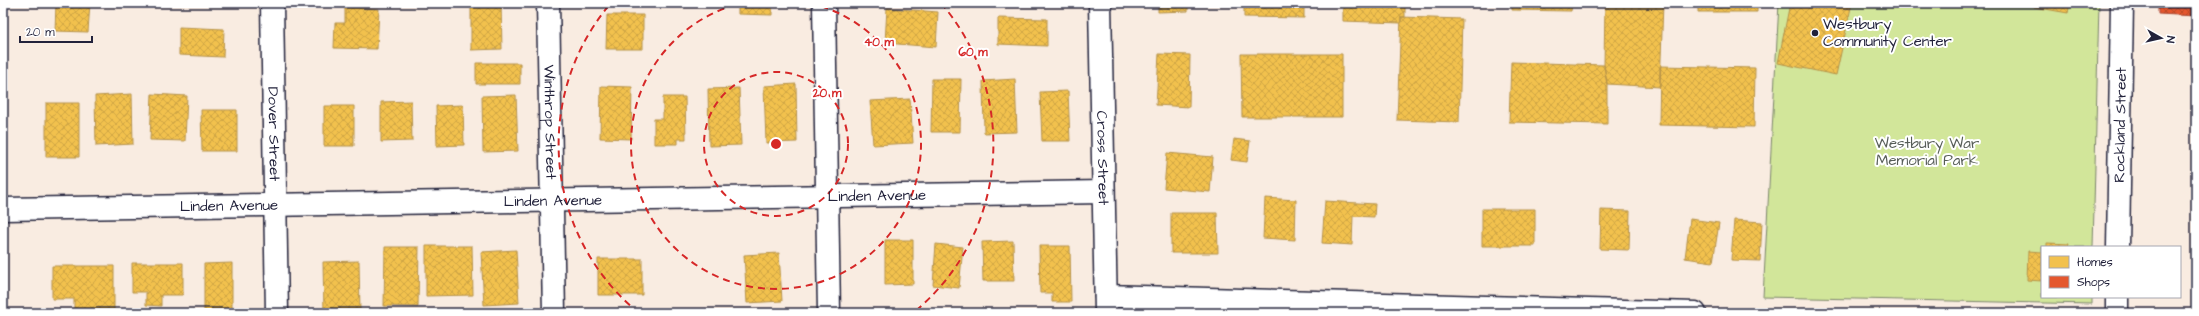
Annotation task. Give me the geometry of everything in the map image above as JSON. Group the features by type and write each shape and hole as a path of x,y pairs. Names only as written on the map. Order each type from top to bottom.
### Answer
{"street":[{"name":"Dover Street","path":"272,3 277,313"},
{"name":"Winthrop Street","path":"548,3 554,313"},
{"path":"824,3 830,313"},
{"name":"Cross Street","path":"1100,3 1106,305"},
{"name":"Rockland Street","path":"2118,246 2122,3"},
{"name":"Linden Avenue","path":"3,210 1103,192"},
{"path":"2117,298 2117,313"},
{"path":"1106,305 1695,313"}],"green space":[{"name":"Westbury War Memorial Park","path":"1779,3 2099,3 2093,246 2041,246 2041,298 2092,298 2092,304 1763,297"}],"building: Homes":[{"path":"56,3 90,3 88,32 55,31"},
{"path":"471,3 501,3 502,49 471,50"},
{"path":"738,3 772,3 772,15 738,14"},
{"path":"1158,3 1188,3 1188,11 1158,12"},
{"path":"1244,3 1304,3 1304,18 1244,17"},
{"path":"1343,3 1405,3 1405,17 1401,17 1401,23 1343,21"},
{"path":"1512,3 1572,3 1571,11 1512,10"},
{"path":"1605,3 1663,3 1660,87 1607,84 1604,65"},
{"path":"1698,3 1757,3 1757,12 1698,12"},
{"name":"Westbury Community Center","path":"1790,3 1852,3 1836,75 1778,63"},
{"path":"2035,3 2070,3 2068,13 2034,7"},
{"path":"345,7 379,9 377,49 334,48 335,23 345,23"},
{"path":"887,8 938,12 936,47 885,43"},
{"path":"607,15 643,15 643,49 606,49"},
{"path":"1401,17 1462,19 1459,122 1397,120"},
{"path":"998,18 1047,19 1047,46 998,44"},
{"path":"179,27 224,29 223,57 179,55"},
{"path":"1159,54 1190,55 1189,107 1156,105"},
{"path":"1241,54 1342,54 1342,117 1242,117"},
{"path":"1511,62 1604,65 1607,84 1607,124 1509,122"},
{"path":"476,63 520,63 520,84 476,84"},
{"path":"1660,66 1755,68 1754,127 1659,125"},
{"path":"932,79 961,79 960,132 931,132"},
{"path":"1015,79 1017,132 984,133 983,81"},
{"path":"796,84 797,142 766,143 764,86"},
{"path":"601,86 632,87 631,139 600,138"},
{"path":"739,88 741,145 709,146 708,89"},
{"path":"1068,91 1070,141 1042,141 1040,92"},
{"path":"132,94 133,144 96,146 95,96"},
{"path":"152,94 187,96 185,141 150,140"},
{"path":"516,95 518,151 483,152 482,96"},
{"path":"663,97 685,97 686,139 678,139 678,144 654,144 654,119 663,119"},
{"path":"910,99 913,143 873,145 870,101"},
{"path":"411,101 412,141 381,142 381,102"},
{"path":"46,103 79,103 79,157 46,157"},
{"path":"463,105 464,145 437,146 436,106"},
{"path":"324,106 354,106 354,146 324,146"},
{"path":"201,110 237,110 237,151 202,151"},
{"path":"1234,139 1250,141 1247,162 1231,160"},
{"path":"1167,153 1213,157 1210,192 1164,188"},
{"path":"1265,198 1296,200 1295,240 1263,238"},
{"path":"1325,201 1375,204 1374,217 1353,216 1352,245 1322,243"},
{"path":"1482,209 1535,209 1535,246 1482,246"},
{"path":"1601,210 1630,211 1629,250 1600,249"},
{"path":"1171,213 1217,213 1218,253 1171,253"},
{"path":"1690,219 1719,223 1713,262 1685,258"},
{"path":"1734,220 1762,222 1760,261 1731,260"},
{"path":"885,240 913,240 913,284 885,285"},
{"path":"1013,241 1014,281 983,281 982,242"},
{"path":"2047,243 2069,244 2068,246 2047,246"},
{"path":"936,244 963,247 959,288 933,285"},
{"path":"426,246 472,246 473,295 426,296"},
{"path":"1039,246 1070,246 1071,302 1052,302 1052,293 1040,293"},
{"path":"385,247 419,247 418,307 384,306"},
{"path":"516,250 519,303 484,305 481,252"},
{"path":"2028,251 2041,252 2041,281 2027,280"},
{"path":"779,253 782,301 747,303 744,255"},
{"path":"598,259 642,259 642,295 598,295"},
{"path":"359,261 360,312 324,313 323,262"},
{"path":"132,263 183,263 183,295 161,295 161,306 146,305 146,292 132,292"},
{"path":"232,263 232,313 204,313 204,264"},
{"path":"52,266 114,266 114,313 74,313 74,299 52,299"}],"building: Shops":[{"path":"2158,3 2196,3 2196,16 2158,14"}],"place":[{"name":"Westbury Community Center","path":"1815,33"}]}
